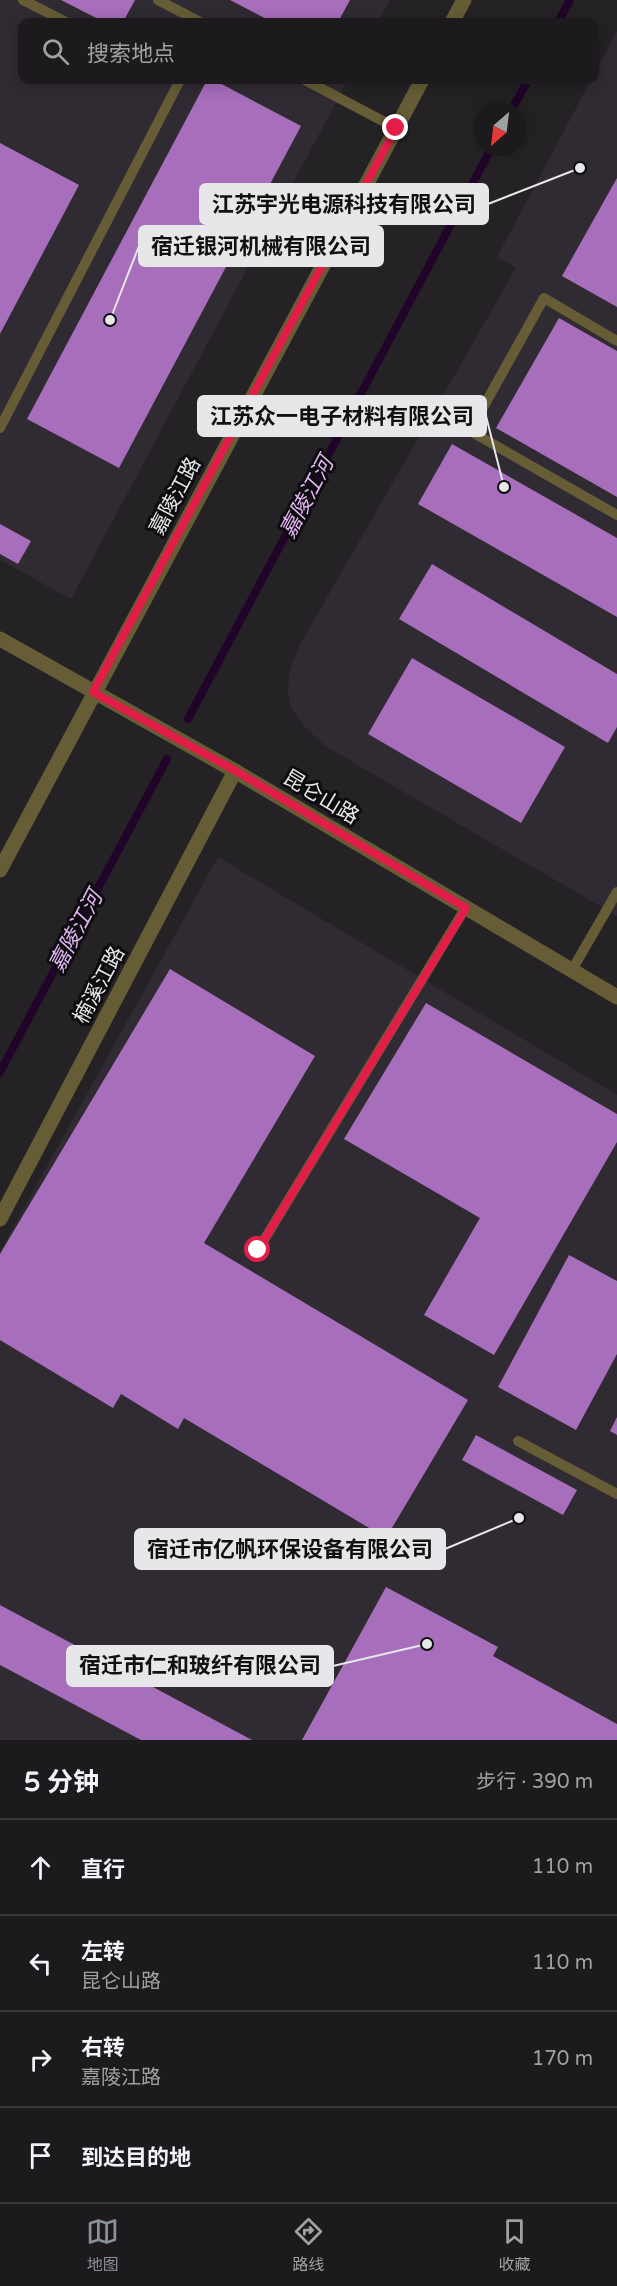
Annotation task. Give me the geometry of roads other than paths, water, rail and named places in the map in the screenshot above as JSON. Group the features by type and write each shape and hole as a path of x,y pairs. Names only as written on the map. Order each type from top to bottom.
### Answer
{"street":[{"path":"454,18 464,0"},
{"name":"嘉陵江路","path":"0,870 93,692 420,84"},
{"name":"昆仑山路","path":"0,639 236,771 617,997"},
{"name":"楠溪江路","path":"0,1219 236,771"}],"lane":[{"path":"23,0 58,18"},
{"path":"158,0 192,18"},
{"path":"2,420 175,84"},
{"path":"313,84 396,128"},
{"path":"617,341 544,298 470,431 617,515"},
{"path":"572,970 617,892"},
{"path":"258,1250 466,908"},
{"path":"518,1442 617,1494"}],"waterway":[{"name":"嘉陵江河","path":"560,18 570,0"},
{"name":"嘉陵江河","path":"516,102 526,84"},
{"name":"嘉陵江河","path":"188,719 487,156"},
{"name":"嘉陵江河","path":"0,1072 167,759"}],"place":[{"name":"江苏宇光电源科技有限公司","path":"580,168"},
{"name":"宿迁银河机械有限公司","path":"110,320"},
{"name":"江苏众一电子材料有限公司","path":"504,487"},
{"name":"宿迁市亿帆环保设备有限公司","path":"519,1518"},
{"name":"宿迁市仁和玻纤有限公司","path":"427,1644"}]}
